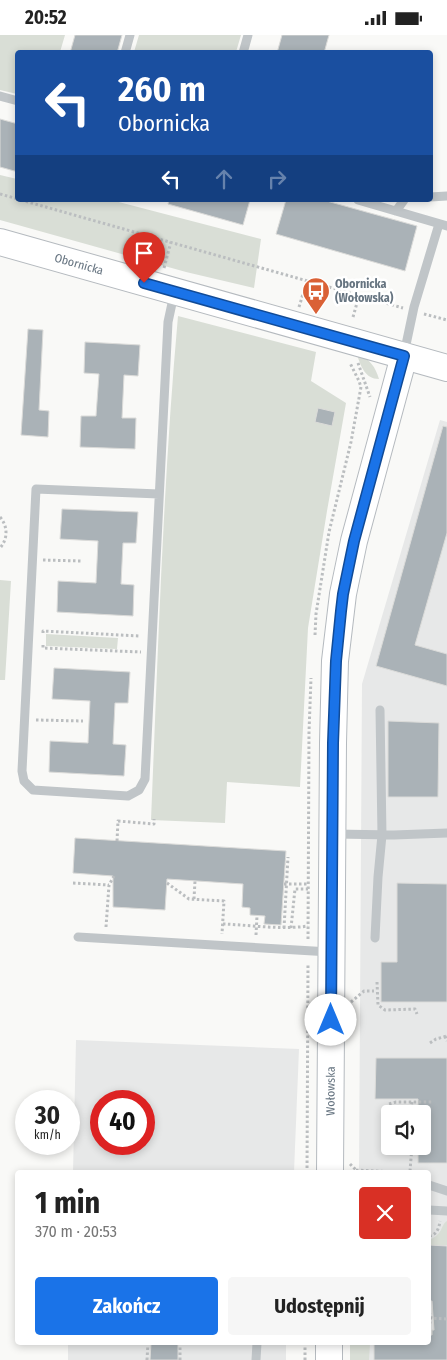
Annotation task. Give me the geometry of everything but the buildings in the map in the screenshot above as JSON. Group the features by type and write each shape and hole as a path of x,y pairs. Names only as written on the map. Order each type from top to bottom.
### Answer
{"street":[{"name":"Obornicka","path":"0,242 447,368"},
{"name":"Wołowska","path":"330,1170 333,743 336,661 343,594 354,541 404,356"},
{"path":"329,1345 329,1360"}],"lane":[{"path":"126,50 130,35"},
{"path":"244,50 248,35"},
{"path":"0,96 15,100"},
{"path":"433,197 447,196"},
{"path":"365,202 443,225 413,311 404,356"},
{"path":"396,211 403,202"},
{"path":"159,494 36,489 22,771 24,781 33,790 128,796 139,790 145,779 154,561 159,494 168,322 174,292"},
{"path":"375,938 382,835 380,710"},
{"path":"332,834 447,833"},
{"path":"78,937 331,952"},
{"path":"431,1186 447,1191"},
{"path":"431,1211 444,1214"},
{"path":"256,1360 257,1345"}],"path":[{"path":"0,194 15,198"},
{"path":"28,202 447,320"},
{"path":"353,317 359,296"},
{"path":"348,359 361,387 364,386"},
{"path":"0,517 5,523 6,534 3,545 0,548"},
{"path":"32,559 82,561"},
{"path":"138,636 43,631 42,648 138,652"},
{"path":"25,720 83,721"},
{"path":"117,841 118,821 154,824 154,819"},
{"path":"284,928 288,857"},
{"path":"106,939 111,899 109,885 114,876"},
{"path":"194,899 196,881"},
{"path":"73,883 109,885"},
{"path":"167,883 189,899 224,901 222,936 215,935"},
{"path":"285,884 308,887 295,889 291,928"},
{"path":"255,948 257,916"},
{"path":"223,924 284,928 308,925"},
{"path":"378,982 378,1005 381,1009 415,1009 417,1014"},
{"path":"430,1043 446,1036 447,1041"},
{"path":"388,1104 396,1102 434,1102"},
{"path":"410,1170 411,1155"},
{"path":"431,1236 438,1229 444,1214"},
{"path":"431,1318 447,1319"},
{"path":"147,1360 148,1345"},
{"path":"180,1345 180,1360"},
{"path":"305,1345 305,1360"}],"shaded area":[{"path":"0,35 65,35 61,50 15,50 15,94 0,90"},
{"path":"139,35 241,35 237,50 135,50"},
{"path":"0,175 15,179 15,202 119,202 261,239 254,288 186,272 0,220"},
{"path":"178,316 316,352 311,381 346,403 308,628 300,787 227,782 225,823 151,820 165,505"},
{"path":"357,355 365,358 371,364 379,379 370,377 367,374"},
{"path":"440,420 447,422 447,1360 357,1360 357,1345 431,1345 431,1170 359,1170 362,684"},
{"path":"0,580 11,581 5,680 0,680"},
{"path":"46,634 118,638 117,649 46,646"},
{"path":"76,1040 299,1049 294,1170 73,1170 73,1155 80,1155 80,1090 75,1090"},
{"path":"447,1221 447,1245 431,1245 431,1239 437,1235"},
{"path":"68,1345 286,1345 286,1360 68,1360"},
{"path":"350,1345 370,1345 369,1360 350,1360"}],"place":[{"name":"Obornicka (Wołowska)","path":"316,315"}],"route":[{"path":"144,283 404,356 354,541 341,611 336,661 333,743 331,1020"}]}
